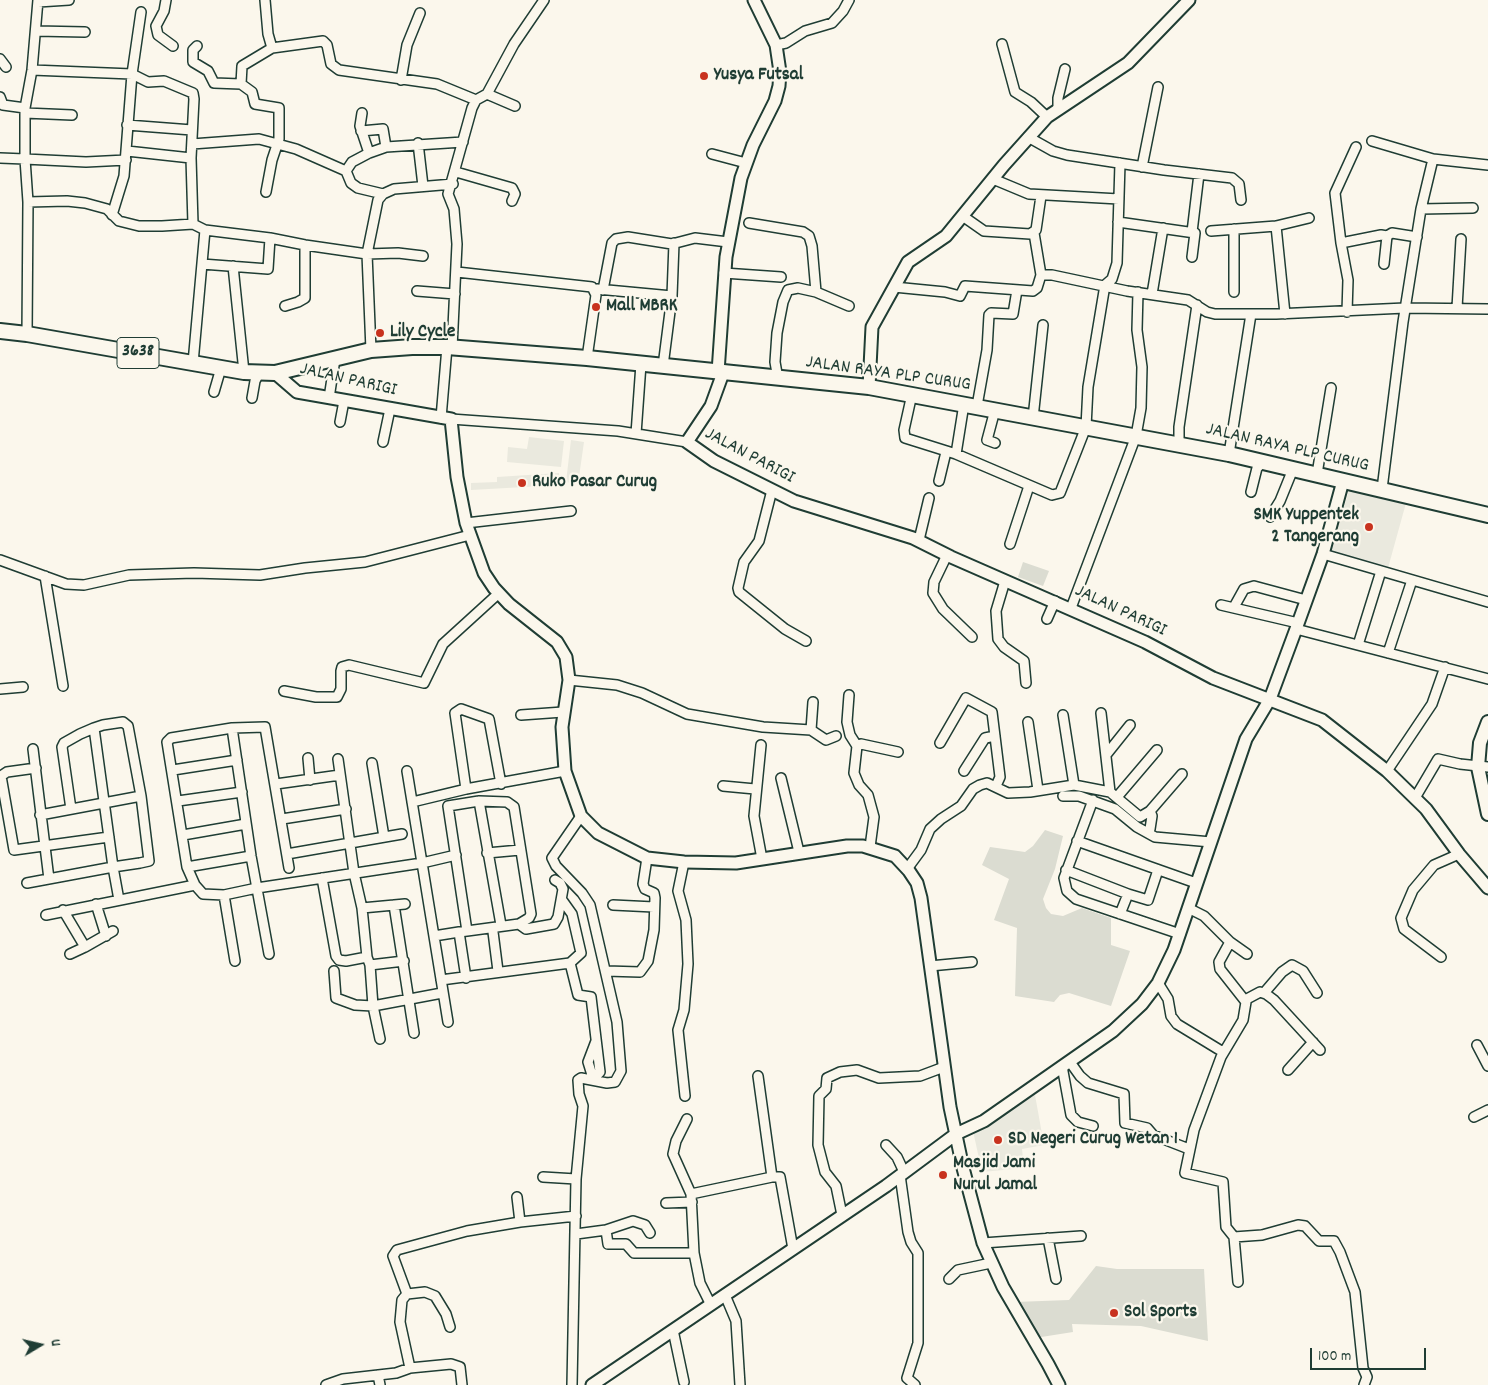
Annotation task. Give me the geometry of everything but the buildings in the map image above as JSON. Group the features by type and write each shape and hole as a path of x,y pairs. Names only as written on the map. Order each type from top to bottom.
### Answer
{"main road":[{"name":"3638","path":"0,331 27,334 244,372 275,373"},
{"name":"JALAN RAYA PLP CURUG","path":"275,373 371,350 412,347 587,358 869,387 1229,454 1488,515"},
{"path":"1488,722 1480,744 1488,814"}],"street":[{"path":"27,334 28,202 25,159 25,110 32,70 38,1 69,0"},
{"path":"166,0 164,11 156,26 158,35 174,46"},
{"path":"265,0 268,34 272,48"},
{"path":"544,0 514,44 487,94 476,100 453,184 448,194 454,209 457,272 449,348 446,419 466,522 484,573 499,593 557,642 566,657 568,680 562,734 565,771 581,816 598,833 647,858 684,862 736,863 847,846 870,847 895,856 907,869 919,890 944,1067 956,1134 983,1243 1058,1385"},
{"name":"JALAN PARIGI","path":"687,442 711,406 720,373 724,272 741,178 775,101 779,86 780,72 776,46 754,0"},
{"path":"776,46 786,43 804,31 832,23 844,11 849,0"},
{"path":"869,387 869,347 872,327 908,262 946,236 964,217 1028,136 1047,117 1133,58 1189,0"},
{"path":"112,215 124,176 132,74 141,12"},
{"path":"401,80 408,45 420,13"},
{"path":"36,31 85,32"},
{"path":"241,84 242,66 272,48 323,41 328,45 331,64 339,70 437,84 476,100"},
{"path":"1002,44 1015,92 1031,102 1047,117"},
{"path":"196,46 193,48 193,62 208,70 214,83 241,84 252,92 255,104 280,108 278,143 272,160 266,192"},
{"path":"1058,110 1058,98 1065,69"},
{"path":"32,70 132,74 148,82 164,81 193,93 191,158 193,224"},
{"path":"1142,167 1158,87"},
{"path":"487,94 515,106"},
{"path":"0,97 3,105 72,116"},
{"path":"362,113 361,131 368,153"},
{"path":"127,125 192,130"},
{"path":"361,131 383,129 386,147"},
{"path":"1028,136 1053,151 1120,164 1237,181 1241,189 1241,200"},
{"path":"192,144 259,139 278,143 346,171 351,184 358,188 383,194 402,188 453,184"},
{"path":"1372,141 1433,159 1488,165"},
{"path":"346,171 356,159 386,147 418,143 463,142"},
{"path":"418,143 423,186"},
{"path":"1347,312 1348,280 1335,193 1356,147"},
{"path":"712,154 746,163"},
{"path":"0,158 86,162 126,155 191,158"},
{"path":"1382,489 1405,308 1421,209 1433,159"},
{"path":"912,394 904,437 915,443 956,454 1052,495 1060,492 1086,427 1088,387 1105,286 1112,279 1116,270 1120,164"},
{"path":"456,172 512,188 515,194 512,201"},
{"path":"1192,232 1199,174"},
{"path":"993,179 1024,192 1041,196 1119,199"},
{"path":"371,350 367,254 378,200 383,194"},
{"path":"894,287 945,292 960,296 965,286 1035,290 1041,275 1034,233 1041,196"},
{"path":"28,202 85,203 107,209 112,215 126,224 139,226 193,224 205,230 270,238 367,254 398,253 423,256"},
{"path":"1421,209 1473,208"},
{"path":"964,217 984,231 1024,235 1034,233"},
{"path":"1211,231 1276,226 1309,218"},
{"path":"1118,222 1192,232 1196,236 1192,257"},
{"path":"748,223 803,232 809,236 812,246 816,292"},
{"path":"1276,226 1285,314"},
{"path":"1152,294 1163,228"},
{"path":"1234,229 1234,292"},
{"path":"193,363 205,230"},
{"path":"1341,242 1381,235 1387,236 1392,233 1416,237"},
{"path":"1384,264 1387,236"},
{"path":"587,358 596,295 612,243 616,238 628,237 674,244 695,238 728,242"},
{"path":"202,264 268,269 270,238"},
{"path":"1457,308 1461,239"},
{"path":"663,366 672,296 674,244"},
{"path":"285,306 305,298 305,245"},
{"path":"234,266 244,372"},
{"path":"457,272 672,296"},
{"path":"724,272 781,277"},
{"path":"1041,275 1068,277 1105,286 1188,300 1207,312 1215,314 1285,314 1405,308 1488,309"},
{"path":"778,379 775,362 777,333 786,294 793,288 798,288 816,292 849,306"},
{"path":"956,454 988,344 989,316 991,313 1008,316 1014,314 1017,290"},
{"path":"417,291 455,294"},
{"path":"1071,608 1136,436 1141,408 1142,367 1137,320 1138,292"},
{"path":"1179,445 1179,427 1197,305"},
{"path":"1229,454 1251,314"},
{"path":"1033,418 1043,326"},
{"path":"329,398 335,359"},
{"path":"636,434 641,364"},
{"path":"214,392 221,368"},
{"path":"252,398 255,380 259,373"},
{"name":"JALAN PARIGI","path":"275,373 297,392 390,410 446,419 564,426 687,442 714,461 809,506 896,531 919,540 947,555 1071,608 1144,642 1213,678 1322,720 1387,771 1415,798 1440,826 1459,854 1488,888"},
{"path":"1317,474 1332,388"},
{"path":"340,422 344,401"},
{"path":"383,442 390,410"},
{"path":"995,410 987,440 995,443"},
{"path":"939,481 946,452"},
{"path":"1251,492 1257,468 1263,462"},
{"path":"1270,517 1280,501 1293,469"},
{"path":"592,1385 902,1174 956,1134 984,1121 1114,1031 1142,1004 1158,983 1168,965 1180,934 1246,739 1270,699 1297,626 1322,554 1343,480"},
{"path":"1010,544 1029,486"},
{"path":"772,490 759,541 744,562 738,588 739,592 785,629 806,642"},
{"path":"919,540 929,498"},
{"path":"466,522 571,511"},
{"path":"0,560 75,586 92,585 129,575 194,573 260,576 305,568 379,560 470,535"},
{"path":"1322,554 1488,602"},
{"path":"947,555 934,582 933,593 942,608 972,637"},
{"path":"1358,645 1381,571"},
{"path":"45,576 64,686"},
{"path":"1388,653 1412,580"},
{"path":"1005,581 996,611 998,639 1004,647 1024,661 1026,683"},
{"path":"1234,607 1244,589 1254,586 1306,600"},
{"path":"284,690 316,697 337,697 341,689 341,670 349,665 424,683 443,644 499,593"},
{"path":"1047,619 1055,601"},
{"path":"1221,604 1358,645 1488,679"},
{"path":"1387,771 1432,704 1445,667"},
{"path":"568,680 618,685 642,693 687,714 763,727 811,730 826,740 836,736"},
{"path":"0,689 24,687"},
{"path":"849,695 847,722 850,735 857,746 854,773 859,785 868,795 874,817 870,847"},
{"path":"940,743 966,698 992,712 1000,777 996,786"},
{"path":"811,730 814,702"},
{"path":"466,789 455,713 461,709 489,720 501,784"},
{"path":"521,715 563,712"},
{"path":"1101,714 1113,794"},
{"path":"1063,715 1074,785"},
{"path":"1028,722 1038,790"},
{"path":"27,883 150,859 141,796 126,723 108,724 94,728 64,743 62,758 71,809"},
{"path":"1106,755 1130,725"},
{"path":"289,868 267,729 263,726 232,728 169,738 167,742 178,801 187,867 195,885 203,894 224,895 257,888 422,863 456,855"},
{"path":"94,728 119,900"},
{"path":"232,728 251,856 269,954"},
{"path":"964,771 985,738 995,736"},
{"path":"761,744 755,789 754,816 762,859"},
{"path":"857,746 863,745 898,752"},
{"path":"33,749 48,879"},
{"path":"1113,794 1157,750"},
{"path":"308,758 310,780"},
{"path":"1415,798 1438,758 1483,767"},
{"path":"338,759 354,873 362,908 373,1006 380,1039"},
{"path":"172,770 237,760"},
{"path":"372,763 384,837"},
{"path":"36,768 7,772 1,776 14,850 109,837"},
{"path":"408,771 442,994 448,1022"},
{"path":"412,802 466,789 565,771"},
{"path":"907,869 921,850 935,822 961,806 973,789 987,783 1008,792 1074,785 1113,794 1140,817 1150,810 1182,774"},
{"path":"276,784 340,775"},
{"path":"781,778 799,852"},
{"path":"723,786 755,789"},
{"path":"178,801 242,792"},
{"path":"40,815 141,796"},
{"path":"1063,796 1079,796 1115,809 1137,827 1155,837 1211,842"},
{"path":"479,800 501,925"},
{"path":"434,936 463,931 501,925 519,924 530,918 531,914 515,812 511,803 479,800 448,806 456,855 463,931 466,978"},
{"path":"1093,800 1066,870 1064,884 1076,899 1180,934"},
{"path":"282,819 346,809"},
{"path":"1150,810 1152,816 1150,828"},
{"path":"572,1385 576,1179 582,1106 578,1080 581,1078 607,1083 615,1082 621,1071 617,1022 590,906 582,893 556,866 552,858 581,816"},
{"path":"182,835 246,824"},
{"path":"287,854 402,834"},
{"path":"1077,841 1196,883"},
{"path":"487,853 520,850"},
{"path":"1442,957 1404,929 1401,918 1414,890 1434,866 1459,854"},
{"path":"187,867 251,856"},
{"path":"606,971 639,972 646,967 654,930 655,894 645,889 643,884 647,858"},
{"path":"684,862 678,891 686,920 688,964 684,1010 678,1030 685,1096"},
{"path":"1066,870 1148,900 1158,870"},
{"path":"322,878 336,956 339,960 404,961"},
{"path":"554,924 562,900 562,886 555,880"},
{"path":"46,915 63,910 195,885"},
{"path":"1120,914 1128,894"},
{"path":"224,895 235,960"},
{"path":"441,980 570,963 581,953 574,920 562,900"},
{"path":"70,954 110,934 96,904"},
{"path":"394,904 414,1033"},
{"path":"362,908 405,904"},
{"path":"613,905 654,907"},
{"path":"1188,908 1204,916 1230,942 1247,954"},
{"path":"63,910 85,946"},
{"path":"519,924 526,929 574,920"},
{"path":"493,932 498,972"},
{"path":"1230,942 1219,962 1220,969 1246,1000 1243,1020 1223,1052 1189,1149 1184,1170 1186,1175 1223,1182 1226,1228 1234,1237 1238,1282"},
{"path":"930,966 972,962"},
{"path":"570,963 578,994 591,997 596,1041"},
{"path":"1264,993 1282,972 1292,965 1303,971 1317,993"},
{"path":"334,970 336,998 355,1005 373,1006 442,994"},
{"path":"1158,983 1168,999 1172,1016 1177,1024 1223,1052"},
{"path":"1246,1000 1260,992 1264,993 1274,1000 1320,1050"},
{"path":"1288,1070 1313,1042"},
{"path":"1477,1045 1488,1066"},
{"path":"1066,1064 1070,1113 1076,1121 1093,1126"},
{"path":"1066,1064 1088,1083 1124,1094 1124,1123 1147,1128 1153,1135 1189,1149"},
{"path":"842,1215 836,1186 826,1172 818,1145 819,1096 826,1089 827,1078 840,1072 857,1070 879,1078 918,1077 944,1067"},
{"path":"758,1076 772,1177"},
{"path":"1474,1117 1488,1110"},
{"path":"687,1119 674,1146 673,1154 691,1198 694,1253 700,1283 711,1305"},
{"path":"886,1144 897,1157 902,1174 908,1232 911,1242 918,1253 918,1343 907,1378 915,1385"},
{"path":"543,1177 576,1179"},
{"path":"666,1203 772,1177 781,1179 793,1249"},
{"path":"517,1198 520,1222"},
{"path":"407,1294 393,1256 397,1250 436,1238 520,1222 576,1216"},
{"path":"576,1234 606,1230 636,1222 645,1225 650,1233"},
{"path":"1234,1237 1262,1235 1298,1226 1306,1226 1319,1241 1334,1241 1340,1252 1354,1292 1363,1368 1367,1377 1365,1385"},
{"path":"606,1230 608,1244 626,1244 634,1253 694,1253"},
{"path":"983,1243 1081,1236"},
{"path":"1048,1238 1056,1279"},
{"path":"949,1278 958,1270 992,1263"},
{"path":"410,1368 400,1322 402,1300 407,1294 425,1292 435,1296 446,1314 450,1327"},
{"path":"725,1295 736,1321 740,1385"},
{"path":"674,1330 684,1382"},
{"path":"326,1385 410,1368 443,1364 457,1365 461,1371 462,1385"},
{"path":"378,1375 380,1385"}],"shaded area":[{"name":"Ruko Pasar Curug","path":"529,437 564,441 561,467 507,462 508,447 527,449"},
{"name":"Ruko Pasar Curug","path":"571,440 584,442 578,484 566,482"},
{"name":"Ruko Pasar Curug","path":"559,473 560,485 471,490 471,483 497,482 497,477"},
{"name":"SMK Yuppentek 2 Tangerang","path":"1350,487 1406,503 1388,568 1331,551"},
{"path":"1023,562 1049,571 1043,586 1018,577"},
{"path":"1045,830 1063,836 1055,869 1043,899 1046,908 1051,914 1063,916 1082,908 1111,918 1111,945 1130,951 1111,1006 1069,993 1060,995 1054,1002 1015,996 1017,928 994,920 1009,879 982,865 990,847 1025,852 1033,846"},
{"name":"SD Negeri Curug Wetan 1","path":"1035,1095 1044,1145 1022,1149 1024,1168 982,1172 973,1131"},
{"name":"Sol Sports","path":"1096,1266 1117,1269 1204,1269 1208,1341 1141,1326 1072,1324 1073,1332 1035,1338 1015,1302 1069,1300"}],"place":[{"name":"Yusya Futsal","path":"704,76"},
{"name":"Mall MBRK","path":"596,307"},
{"name":"Lily Cycle","path":"380,333"},
{"name":"Ruko Pasar Curug","path":"522,483"},
{"name":"SMK Yuppentek 2 Tangerang","path":"1369,527"},
{"name":"SD Negeri Curug Wetan 1","path":"998,1140"},
{"name":"Masjid Jami Nurul Jamal","path":"943,1175"},
{"name":"Sol Sports","path":"1114,1313"}]}
